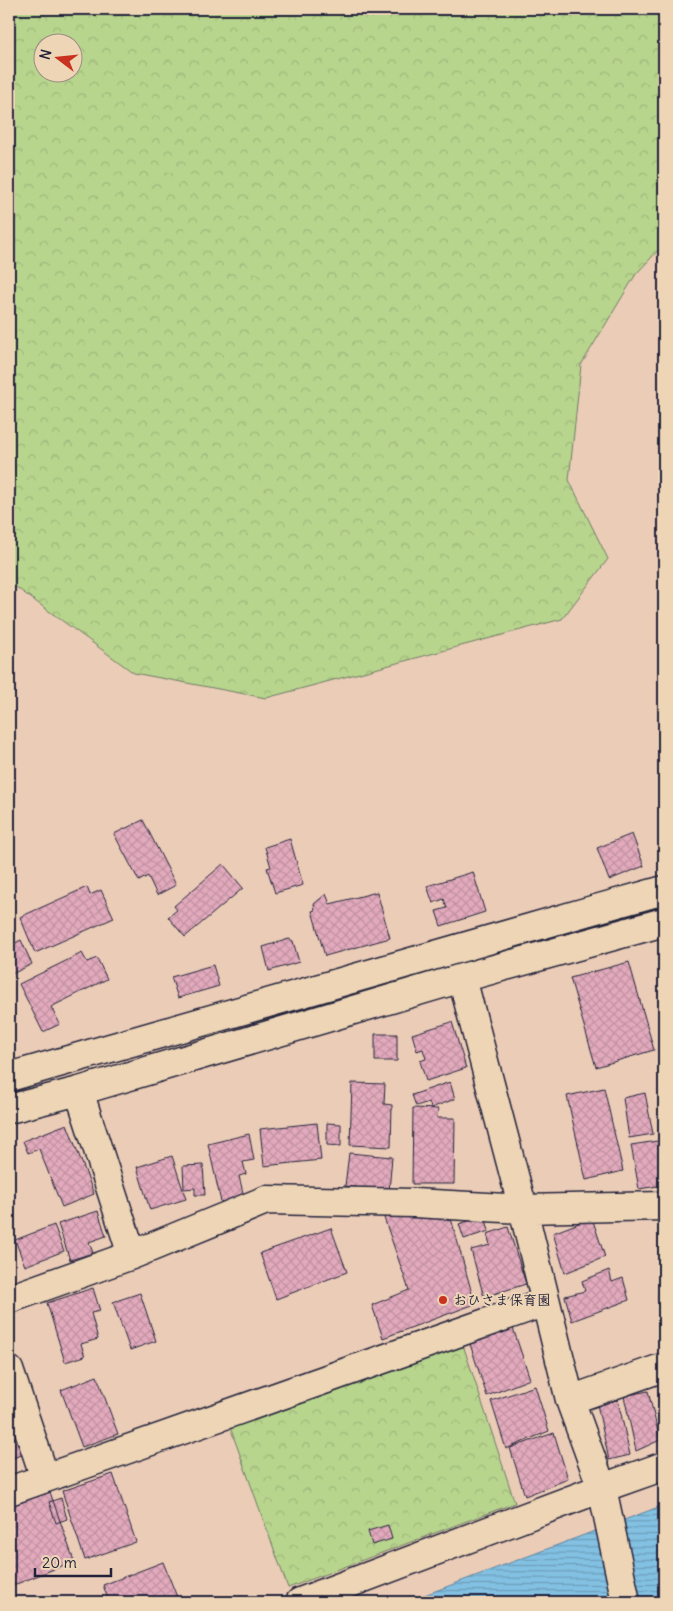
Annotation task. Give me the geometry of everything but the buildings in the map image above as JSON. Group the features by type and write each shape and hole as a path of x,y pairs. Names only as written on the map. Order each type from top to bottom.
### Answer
{"street":[{"path":"9,1077 75,1060 454,949 664,890"},
{"path":"9,1109 79,1091 462,978 664,922"},
{"path":"462,978 523,1209 570,1400 602,1488 626,1602"},
{"path":"79,1091 132,1255"},
{"path":"9,1299 132,1255 266,1200 414,1203 523,1209 664,1206"},
{"path":"9,1491 545,1302"},
{"path":"570,1400 664,1367"},
{"path":"9,1370 45,1478"},
{"path":"300,1602 664,1466"}],"green space":[{"path":"9,9 664,9 664,244 636,274 581,365 569,480 608,559 562,619 266,698 134,673 9,582"},
{"path":"462,1342 515,1503 288,1588 230,1427"}],"water":[{"path":"664,1505 664,1602 406,1602"}],"place":[{"name":"おひさま保育園","path":"443,1300"}]}
